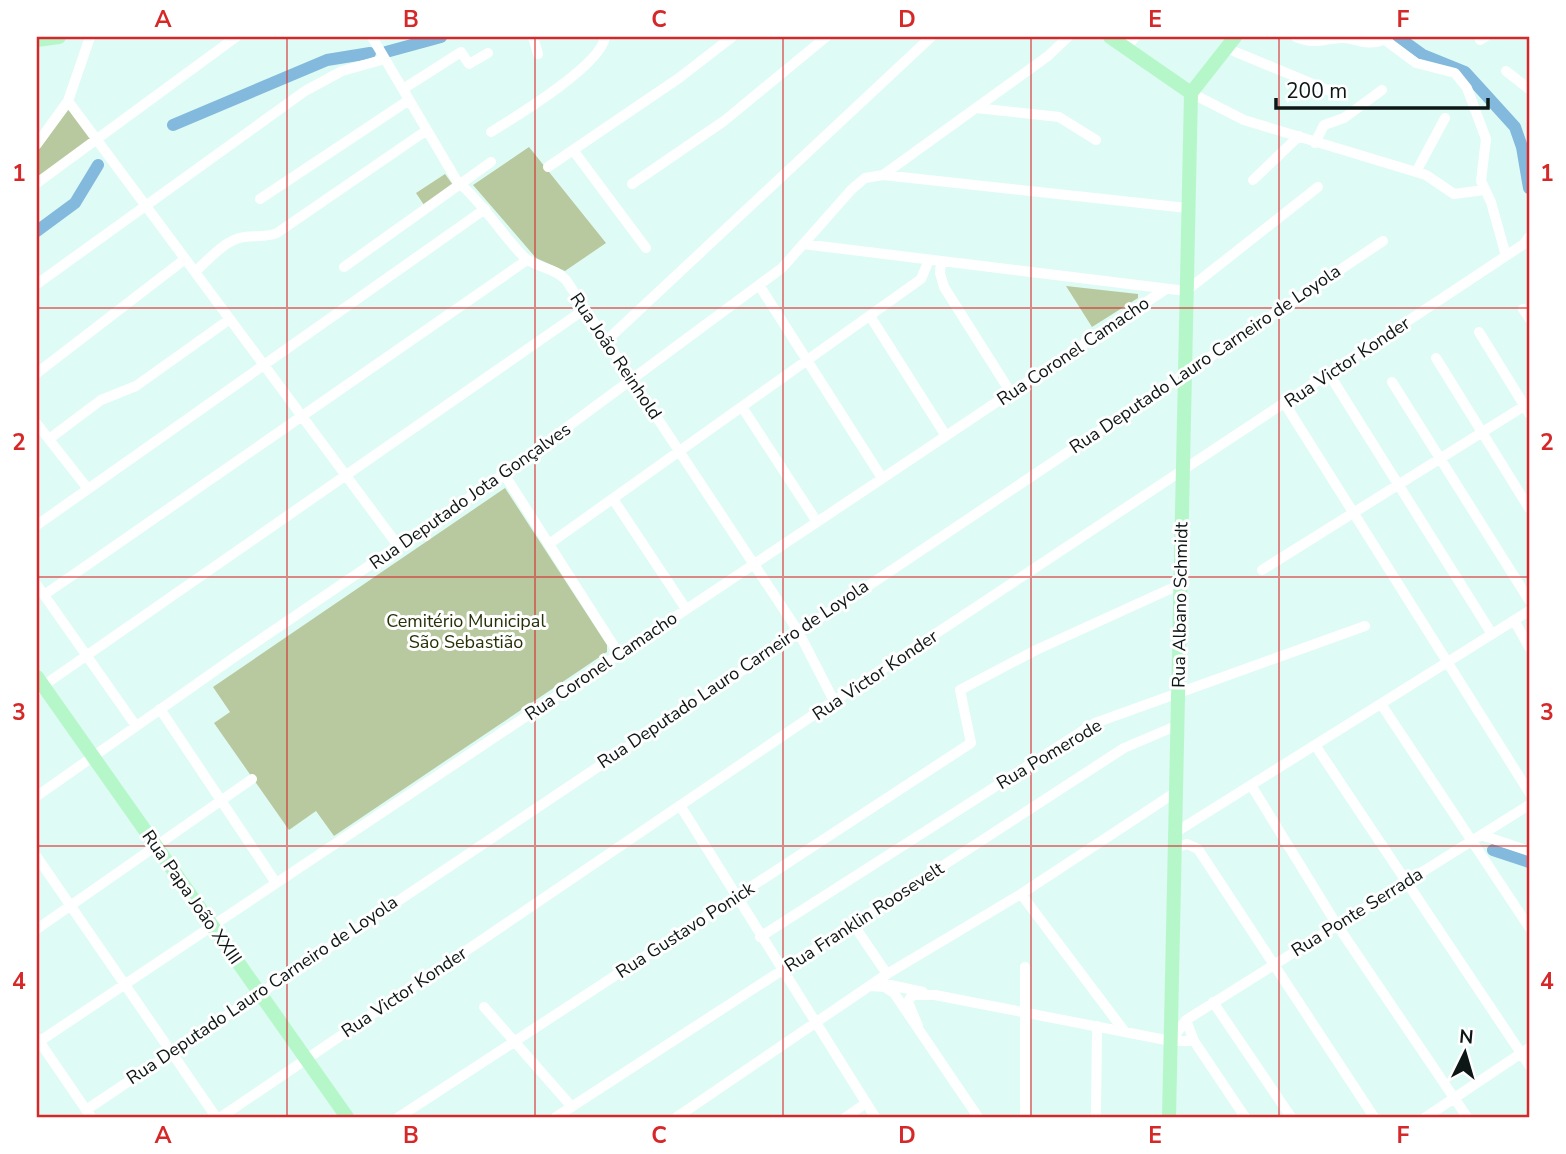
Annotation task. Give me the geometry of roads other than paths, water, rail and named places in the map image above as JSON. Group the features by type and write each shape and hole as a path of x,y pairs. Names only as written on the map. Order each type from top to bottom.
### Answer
{"main road":[{"path":"37,38 59,37"},
{"path":"1110,37 1130,42 1191,93 1230,43"},
{"name":"Rua Albano Schmidt","path":"1169,1117 1191,93"},
{"name":"Rua Papa João XXIII","path":"39,684 93,756 347,1117"}],"street":[{"path":"37,144 68,101 90,37"},
{"path":"37,183 236,37"},
{"name":"Rua João Reinhold","path":"372,37 461,184 527,260 562,276 585,309 798,631 834,702"},
{"path":"533,37 538,54"},
{"path":"491,132 559,87 602,47 605,37"},
{"path":"548,167 679,78 732,37"},
{"path":"632,184 724,121 826,37"},
{"path":"606,341 931,37"},
{"name":"Rua Deputado Jota Gonçalves","path":"37,796 504,474 632,380 782,268 860,182 872,176 883,175 1056,50 1068,37"},
{"path":"1296,37 1319,43 1344,38 1369,44 1382,38 1416,64 1448,70 1462,80 1484,131 1486,147 1481,181 1492,202 1506,256"},
{"path":"1230,43 1330,91"},
{"path":"403,89 461,51 468,64 488,53"},
{"path":"37,284 318,82 382,54"},
{"path":"1506,71 1529,89"},
{"path":"1315,143 1324,125 1344,118 1382,90"},
{"path":"1191,93 1232,116 1432,178 1454,194 1484,190"},
{"path":"260,199 409,100"},
{"path":"68,101 399,547"},
{"path":"976,108 1059,117 1096,140"},
{"path":"1416,172 1445,118"},
{"path":"195,272 231,242 243,237 264,238 277,233 428,130"},
{"path":"1253,180 1299,136"},
{"path":"573,150 646,248"},
{"path":"344,267 491,162"},
{"path":"883,175 1187,208"},
{"path":"803,244 1186,291 1318,187"},
{"path":"37,525 485,209"},
{"name":"Rua Deputado Lauro Carneiro de Loyola","path":"88,1113 258,991 1383,241"},
{"name":"Rua Victor Konder","path":"219,1117 834,702 1528,243"},
{"path":"37,373 185,259"},
{"path":"44,596 527,260"},
{"path":"549,544 921,279 929,260"},
{"path":"942,261 940,273 944,287 1011,393"},
{"path":"759,285 882,478"},
{"name":"Rua Coronel Camacho","path":"38,1041 1166,289"},
{"path":"39,684 87,656 585,309"},
{"path":"870,316 946,436"},
{"path":"49,439 101,400 136,386 230,319"},
{"path":"1262,570 1482,432 1528,407 1479,332"},
{"path":"1436,358 1529,508"},
{"path":"1329,374 1492,634"},
{"path":"1392,382 1529,600"},
{"path":"1284,404 1529,792"},
{"path":"742,407 817,522"},
{"path":"37,424 88,489"},
{"path":"504,474 619,654"},
{"path":"613,499 686,609"},
{"name":"Rua Gustavo Ponick","path":"399,1117 971,743 960,690 1036,650 1181,584"},
{"path":"37,585 136,726"},
{"path":"1176,832 1529,611"},
{"path":"1514,620 1529,647"},
{"name":"Rua Pomerode","path":"760,937 1087,727 1366,626"},
{"path":"1381,704 1477,838 1529,926"},
{"path":"160,709 276,883"},
{"name":"Rua Franklin Roosevelt","path":"556,1117 1132,743 1178,725"},
{"path":"1315,745 1525,1051 1529,1065"},
{"path":"37,929 252,779"},
{"path":"1251,785 1336,925 1467,1117"},
{"path":"677,1117 887,974 1021,894 1176,792"},
{"name":"Rua Ponte Serrada","path":"1171,1041 1186,1020 1213,1002 1529,805"},
{"path":"681,807 814,1024 875,1117"},
{"path":"1176,810 1187,815 1205,814"},
{"path":"1477,838 1529,851"},
{"path":"1175,848 1187,844 1198,849 1272,966 1374,1117"},
{"path":"37,857 219,1117"},
{"path":"1021,894 1125,1032"},
{"path":"853,924 887,974"},
{"path":"905,964 895,974 895,988 978,1117"},
{"path":"1025,967 1025,1117"},
{"path":"871,985 1171,1041 1194,1041"},
{"path":"918,1026 908,998 912,995 935,995"},
{"path":"1213,1002 1291,1117"},
{"path":"484,1006 572,1107"},
{"path":"1171,1012 1186,1020 1194,1041 1245,1117"},
{"path":"1096,1117 1097,1027"},
{"path":"38,1041 88,1113"},
{"path":"1426,1117 1525,1051"},
{"path":"846,1117 866,1103"}],"waterway":[{"path":"386,52 441,37"},
{"path":"1398,37 1423,55 1465,72 1515,127 1522,147 1529,188"},
{"path":"173,125 327,60 370,53"},
{"path":"37,231 75,203 98,165"},
{"path":"1493,850 1529,862"}],"park label":[{"name":"Cemitério Municipal São Sebastião","path":"466,631"}]}
